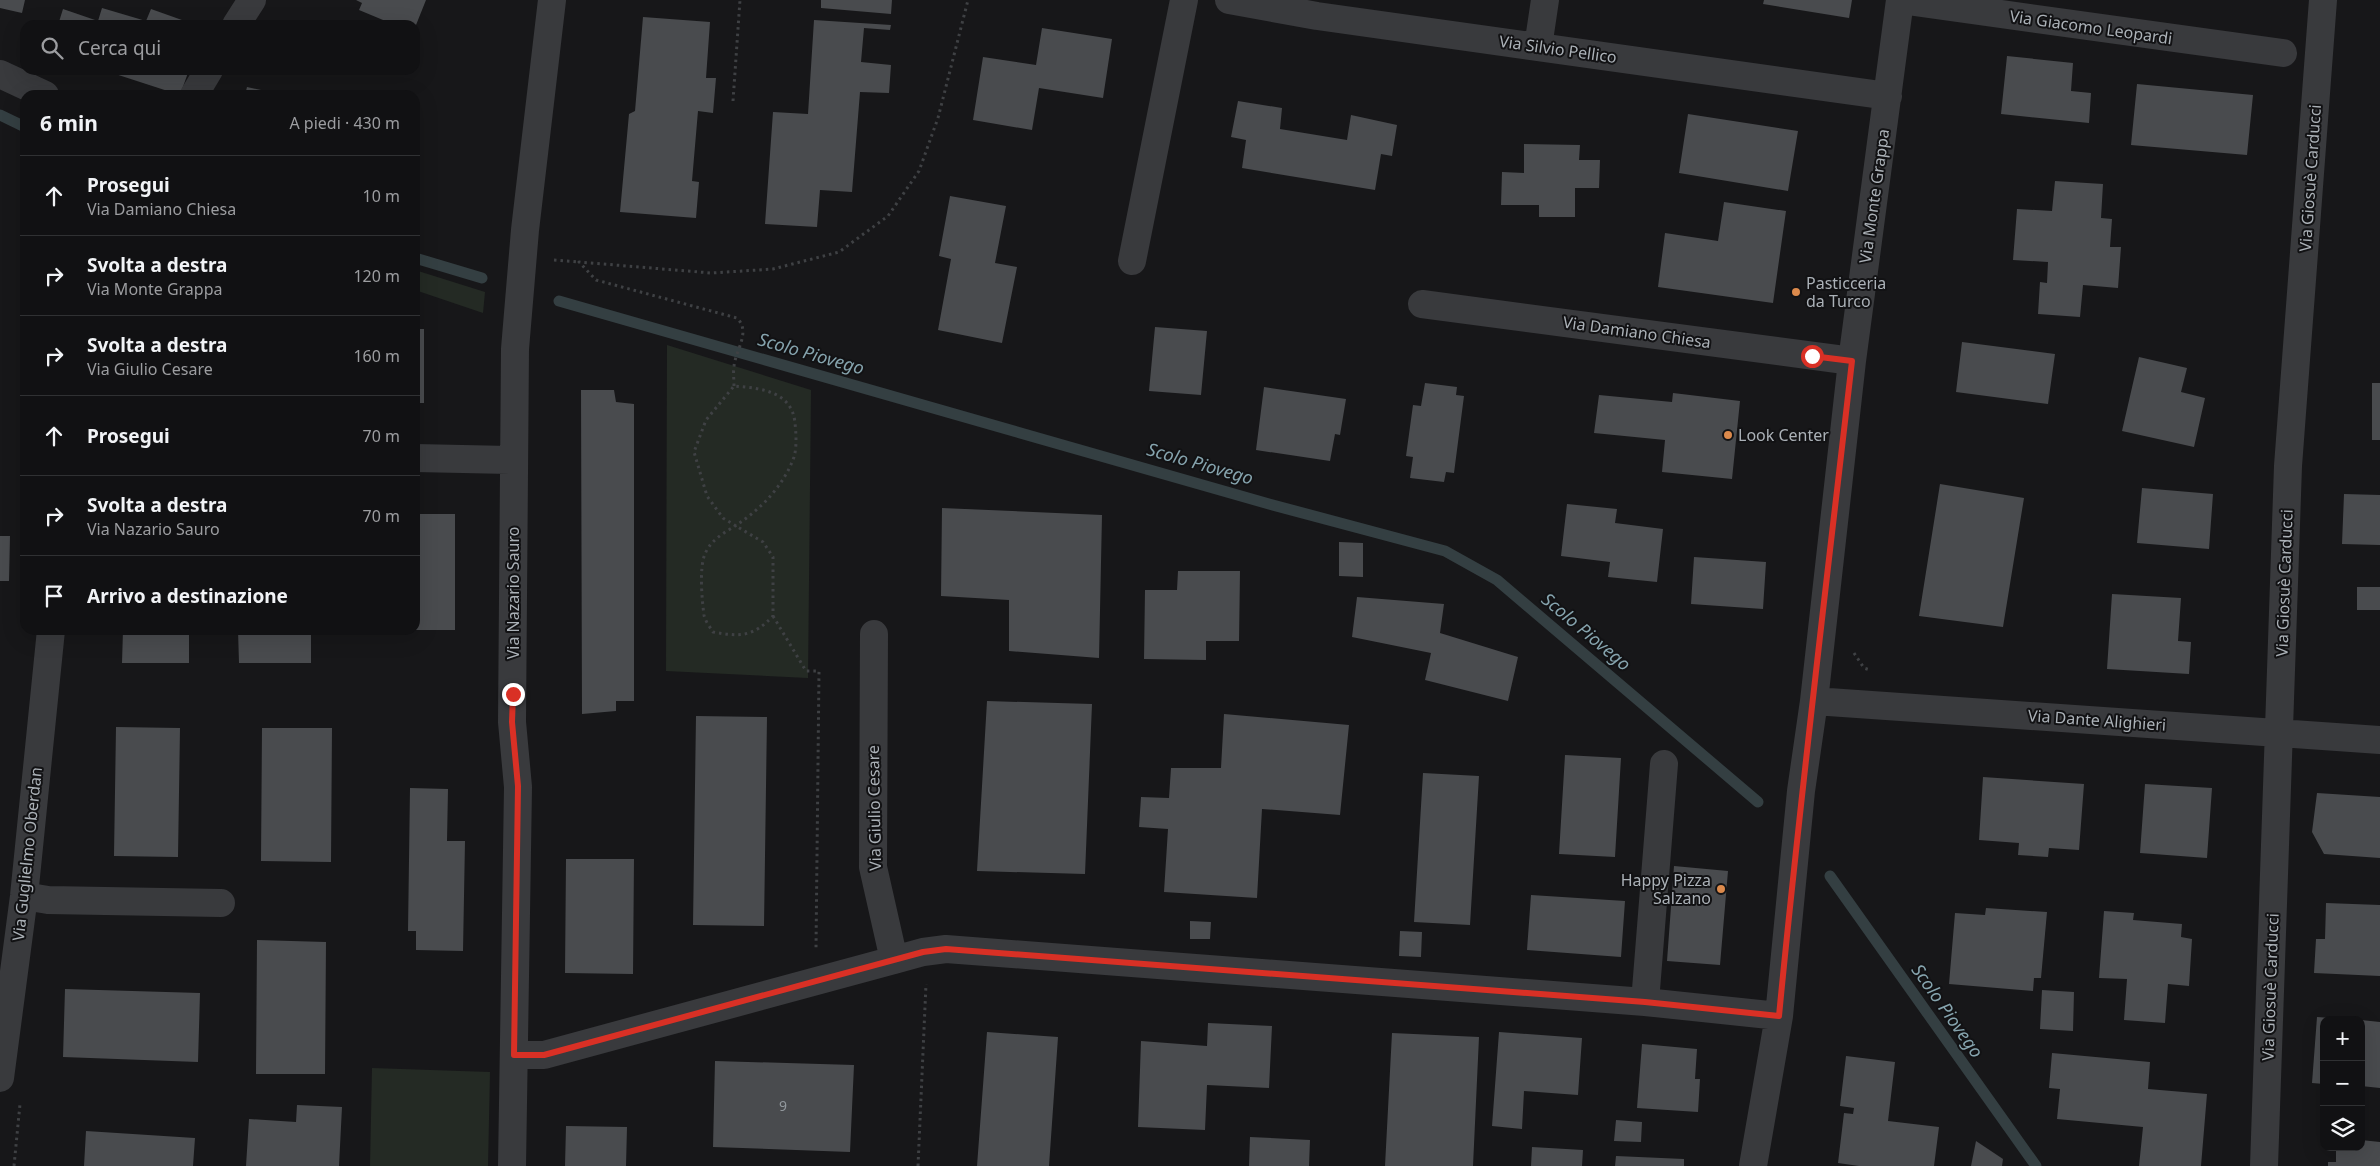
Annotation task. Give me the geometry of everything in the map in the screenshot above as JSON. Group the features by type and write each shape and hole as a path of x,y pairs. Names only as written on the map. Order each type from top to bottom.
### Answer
{"street":[{"path":"239,20 252,0"},
{"name":"Via Nazario Sauro","path":"512,1166 518,786 512,722 515,349 525,230 552,0"},
{"path":"1132,260 1184,0"},
{"name":"Via Silvio Pellico","path":"1229,0 1317,16 1888,96"},
{"path":"1538,47 1545,0"},
{"name":"Via Giacomo Leopardi","path":"1900,0 2283,53"},
{"name":"Via Monte Grappa","path":"1753,1166 1779,1016 1801,791 1814,701 1852,361 1900,0"},
{"name":"Via Giosuè Carducci","path":"2264,1166 2288,466 2323,0"},
{"path":"0,74 34,90"},
{"path":"197,90 205,75"},
{"name":"Via Damiano Chiesa","path":"1422,304 1852,361"},
{"path":"420,458 514,460"},
{"name":"Via Giulio Cesare","path":"874,634 873,867 894,960"},
{"name":"Via Guglielmo Oberdan","path":"0,1078 24,896 50,635"},
{"name":"Via Dante Alighieri","path":"1814,701 2380,740"},
{"path":"1645,1002 1664,764"},
{"path":"24,896 48,900 221,902"},
{"path":"514,1055 544,1055 923,952 946,949 1645,1002 1779,1016"}],"path":[{"path":"733,101 740,0"},
{"path":"549,260 711,272 772,269 839,252 888,216 919,171 938,118 968,0"},
{"path":"579,262 596,280 737,318 742,322 744,331 734,366 734,386 706,420 694,452 707,496 723,518 736,526 763,542 773,558 773,616 761,629 745,635 712,632 704,617 702,566 704,554 711,544 724,532 736,526 748,517 777,489 794,456 796,434 794,413 782,396 757,387 734,386"},
{"path":"1854,649 1855,656 1864,668 1873,672"},
{"path":"14,1166 20,1103"}],"shaded area":[{"path":"420,272 485,292 483,313 420,292"},
{"path":"667,345 811,390 808,678 666,671"},
{"path":"372,1068 490,1072 488,1166 370,1166"}],"building":[{"path":"0,0 25,0 22,13 0,8"},
{"path":"356,0 426,0 418,20 383,20 359,10 362,3"},
{"path":"821,0 892,0 891,14 821,8"},
{"path":"1764,0 1852,0 1849,18 1763,4"},
{"path":"102,8 143,20 98,20"},
{"path":"63,9 95,20 60,20"},
{"path":"151,9 182,20 146,20"},
{"path":"643,17 710,22 706,78 716,78 713,113 698,111 692,181 699,182 696,218 620,212 629,114 635,111"},
{"path":"814,20 891,25 890,30 864,28 861,62 891,65 889,93 860,92 852,192 820,190 817,227 765,224 773,112 808,114"},
{"path":"1042,28 1112,39 1103,98 1039,88 1032,130 973,120 983,57 1036,65"},
{"path":"2007,56 2073,63 2071,91 2091,93 2089,123 2001,114"},
{"path":"118,75 187,75 182,90 165,90"},
{"path":"2137,84 2253,95 2247,155 2131,145"},
{"path":"247,87 261,90 246,90"},
{"path":"1238,101 1282,108 1280,129 1347,140 1351,115 1397,125 1392,156 1381,154 1375,190 1242,168 1246,140 1231,137"},
{"path":"1688,114 1798,131 1788,191 1679,173"},
{"path":"1524,144 1580,145 1579,160 1600,160 1599,188 1575,188 1575,217 1539,217 1539,205 1501,205 1502,172 1524,173"},
{"path":"2055,181 2103,184 2101,218 2112,219 2110,247 2121,247 2118,288 2083,285 2080,317 2038,314 2040,282 2047,283 2048,262 2013,260 2017,209 2052,211"},
{"path":"950,196 1006,206 995,263 1017,267 1002,343 938,330 951,259 939,256"},
{"path":"1724,202 1786,211 1773,303 1658,287 1665,233 1718,241"},
{"path":"1155,327 1207,331 1201,395 1149,391"},
{"path":"420,329 424,329 424,403 420,403"},
{"path":"1962,342 2055,354 2048,404 1956,392"},
{"path":"2139,357 2187,368 2181,392 2205,398 2194,447 2122,431"},
{"path":"1425,383 1457,387 1456,395 1464,396 1454,473 1446,472 1444,482 1410,478 1413,457 1406,456 1413,405 1421,406"},
{"path":"2372,383 2380,383 2380,440 2372,440"},
{"path":"1264,387 1346,399 1340,435 1335,434 1330,461 1256,450"},
{"path":"581,390 614,390 616,402 634,404 634,701 616,701 616,711 582,714"},
{"path":"1673,393 1740,401 1732,479 1662,472 1665,440 1594,433 1599,395 1672,402"},
{"path":"1940,484 2024,498 2003,627 1919,616"},
{"path":"2142,488 2213,494 2209,549 2137,543"},
{"path":"2344,494 2380,495 2380,545 2342,544"},
{"path":"1567,504 1617,509 1615,523 1663,529 1657,582 1608,577 1610,562 1561,556"},
{"path":"942,508 1102,515 1099,658 1009,651 1009,600 941,596"},
{"path":"420,514 455,514 455,630 420,630"},
{"path":"0,536 10,536 9,581 0,581"},
{"path":"1339,542 1363,543 1363,577 1339,576"},
{"path":"1694,557 1766,562 1763,609 1691,604"},
{"path":"1178,571 1240,571 1239,641 1206,641 1206,660 1144,659 1145,590 1177,590"},
{"path":"2357,587 2380,587 2380,610 2357,610"},
{"path":"2112,594 2181,598 2178,641 2191,642 2189,674 2107,669"},
{"path":"1357,597 1444,604 1440,633 1518,657 1508,701 1425,680 1431,653 1352,637"},
{"path":"123,635 189,635 189,663 122,663"},
{"path":"238,635 311,635 311,663 239,663"},
{"path":"987,701 1092,704 1085,874 977,871"},
{"path":"1224,714 1349,725 1340,815 1262,809 1257,898 1164,892 1168,829 1139,827 1141,797 1169,798 1171,768 1221,768"},
{"path":"696,716 767,717 764,926 693,925"},
{"path":"116,727 180,728 178,857 114,856"},
{"path":"262,728 332,728 331,862 261,861"},
{"path":"1565,755 1621,758 1615,857 1559,854"},
{"path":"1423,773 1479,776 1470,925 1414,922"},
{"path":"1983,777 2084,784 2079,850 2049,848 2048,857 2018,855 2019,843 1979,840"},
{"path":"2145,784 2212,788 2207,858 2140,853"},
{"path":"410,788 448,789 447,841 465,841 463,951 416,950 416,931 408,931"},
{"path":"2317,793 2380,797 2380,858 2324,854 2312,832"},
{"path":"566,859 634,859 633,974 565,973"},
{"path":"1674,866 1728,871 1720,965 1667,961"},
{"path":"1531,895 1625,901 1621,957 1527,950"},
{"path":"2326,903 2380,905 2380,976 2314,973 2316,939 2325,939"},
{"path":"1986,908 2047,912 2041,978 2034,978 2033,991 1949,984 1955,913 1985,915"},
{"path":"2104,911 2134,913 2133,920 2182,924 2181,937 2192,939 2189,986 2168,984 2165,1023 2124,1020 2127,979 2099,978"},
{"path":"1190,921 1211,922 1210,939 1190,939"},
{"path":"1400,931 1422,932 1421,957 1399,956"},
{"path":"257,940 326,942 325,1074 256,1074"},
{"path":"65,989 200,993 198,1062 63,1057"},
{"path":"2042,990 2074,992 2073,1031 2040,1029"},
{"path":"2317,1017 2320,1017 2320,1084 2312,1083"},
{"path":"2365,1020 2380,1022 2380,1088 2365,1086"},
{"path":"1208,1023 1272,1026 1269,1088 1207,1085 1205,1130 1138,1127 1141,1041 1207,1046"},
{"path":"987,1032 1058,1037 1049,1166 977,1166"},
{"path":"1499,1032 1582,1038 1578,1095 1524,1091 1522,1129 1492,1126"},
{"path":"1392,1033 1479,1037 1473,1166 1385,1166"},
{"path":"1642,1044 1697,1049 1695,1079 1700,1079 1698,1112 1637,1108"},
{"path":"2052,1053 2150,1062 2148,1089 2207,1094 2201,1166 2139,1166 2143,1127 2057,1119 2060,1089 2049,1088"},
{"path":"1846,1056 1895,1062 1888,1121 1939,1127 1934,1166 1859,1166 1838,1163 1844,1113 1853,1114 1854,1108 1840,1106"},
{"path":"715,1061 854,1065 850,1152 713,1147"},
{"path":"297,1105 342,1107 339,1166 246,1166 249,1119 296,1122"},
{"path":"1616,1120 1642,1122 1641,1142 1614,1141"},
{"path":"566,1126 627,1127 626,1166 565,1166"},
{"path":"86,1131 195,1138 193,1166 84,1166"},
{"path":"1250,1137 1310,1140 1309,1166 1249,1166"},
{"path":"2365,1140 2380,1142 2380,1166 2328,1166 2328,1162 2336,1162 2336,1151 2365,1151"},
{"path":"1976,1141 2003,1159 2002,1166 1971,1166"},
{"path":"1532,1147 1583,1150 1582,1166 1531,1166"},
{"path":"1616,1156 1684,1159 1684,1166 1615,1166"}],"waterway":[{"name":"Scolo Piovego","path":"0,115 20,125"},
{"name":"Scolo Piovego","path":"420,259 482,278"},
{"name":"Scolo Piovego","path":"559,301 1269,504 1445,551 1497,580 1758,802"},
{"name":"Scolo Piovego","path":"1830,876 2036,1166"}],"place":[{"name":"Pasticceria da Turco","path":"1796,292"},
{"name":"Look Center","path":"1728,435"},
{"name":"Happy Pizza Salzano","path":"1721,889"}],"route":[{"path":"513,694 512,722 518,786 514,1055 544,1055 923,952 946,949 1645,1002 1779,1016 1801,791 1814,701 1852,361 1812,356"}]}
